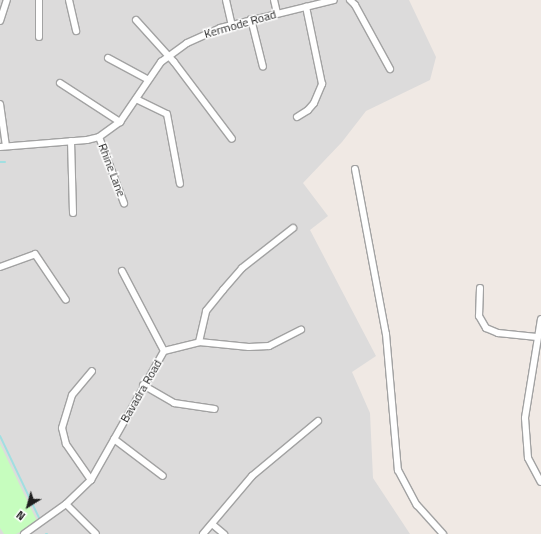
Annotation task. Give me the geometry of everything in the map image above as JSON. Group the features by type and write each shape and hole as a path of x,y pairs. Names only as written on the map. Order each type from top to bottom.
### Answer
{"street":[{"path":"0,21 7,0"},
{"path":"39,0 39,37"},
{"path":"69,0 76,31"},
{"path":"226,0 232,25"},
{"path":"274,0 277,14"},
{"name":"Kermode Road","path":"3,146 71,141 99,137 120,122 136,99 147,79 167,55 202,35 232,25 251,19 334,0"},
{"path":"350,0 355,5 390,69"},
{"path":"297,117 308,110 314,103 322,84 306,7"},
{"path":"251,19 263,67"},
{"path":"136,20 167,55 232,139"},
{"path":"108,58 147,79"},
{"path":"60,83 120,122"},
{"path":"136,99 167,114 180,184"},
{"path":"0,104 3,146"},
{"name":"Rhine Lane","path":"99,137 124,203"},
{"path":"71,141 73,213"},
{"path":"355,169 386,334 398,470 417,505 443,534"},
{"path":"199,342 206,310 222,290 242,268 293,228"},
{"path":"0,267 35,254 66,300"},
{"path":"122,271 164,351"},
{"path":"480,288 479,316 486,328 498,333 537,337"},
{"path":"541,319 525,418 528,458 541,482"},
{"name":"Bavadra Road","path":"24,534 66,504 91,480 143,385 164,351 199,342 249,348 269,346 301,330"},
{"path":"91,480 66,444 62,428 72,395 92,371"},
{"path":"143,385 174,403 215,409"},
{"path":"204,534 252,476 318,421"},
{"path":"114,439 163,476"},
{"path":"66,504 96,534"},
{"path":"212,524 224,534"}],"shaded area":[{"path":"0,0 409,0 436,57 430,80 366,111 342,142 303,183 328,216 310,230 376,356 352,372 370,413 373,478 410,534 0,534"}],"green space":[{"path":"0,444 38,523 16,534 4,534 0,528"}],"waterway":[{"path":"0,162 5,162"},
{"path":"0,436 40,520"}]}
